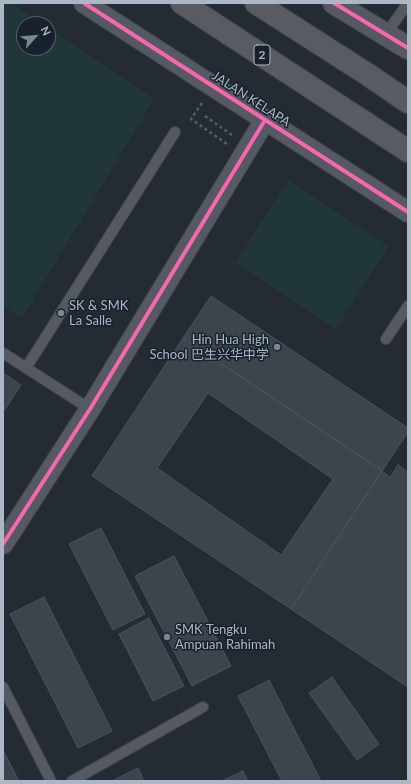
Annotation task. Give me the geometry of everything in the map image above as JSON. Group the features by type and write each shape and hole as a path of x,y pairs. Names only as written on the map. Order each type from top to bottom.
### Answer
{"highway":[{"name":"2","path":"182,3 408,152"},
{"path":"256,3 408,102"}],"street":[{"name":"JALAN KELAPA","path":"84,3 408,212"},
{"path":"334,3 408,48"},
{"path":"3,544 90,409 265,120"}],"lane":[{"path":"386,34 408,3"},
{"path":"26,368 175,132"},
{"path":"386,339 408,306"},
{"path":"3,353 90,409"},
{"path":"3,687 51,781"},
{"path":"72,781 203,707"}],"path":[{"path":"213,86 191,119 229,145"},
{"path":"205,116 235,137"}],"green space":[{"path":"3,3 12,3 31,16 16,16 16,56 56,56 56,32 154,99 22,318 3,306"},
{"path":"288,180 389,246 336,329 235,263"}],"building":[{"path":"211,296 408,428 408,432 382,471 183,338"},
{"path":"183,338 382,471 291,609 92,476","holes":["208,393 333,479 281,555 157,468"]},
{"path":"3,373 21,385 3,412"},
{"path":"398,465 408,472 408,687 291,609 382,471 390,477"},
{"path":"101,528 145,614 113,630 69,544"},
{"path":"174,556 231,666 192,686 135,576"},
{"path":"44,597 112,731 78,748 10,614"},
{"path":"149,618 184,686 153,701 119,634"},
{"path":"332,677 379,744 357,760 309,693"},
{"path":"269,680 321,781 282,781 238,696"},
{"path":"3,750 19,781 3,781"},
{"path":"138,768 144,781 112,781"},
{"path":"243,771 248,781 222,781"}],"cycle path":[{"path":"84,3 408,212"},
{"path":"334,3 408,48"},
{"path":"3,544 90,409 265,120"}],"place":[{"name":"SK & SMK La Salle","path":"61,313"},
{"name":"Hin Hua High School 巴生兴华中学","path":"277,347"},
{"name":"SMK Tengku Ampuan Rahimah","path":"167,637"}]}
